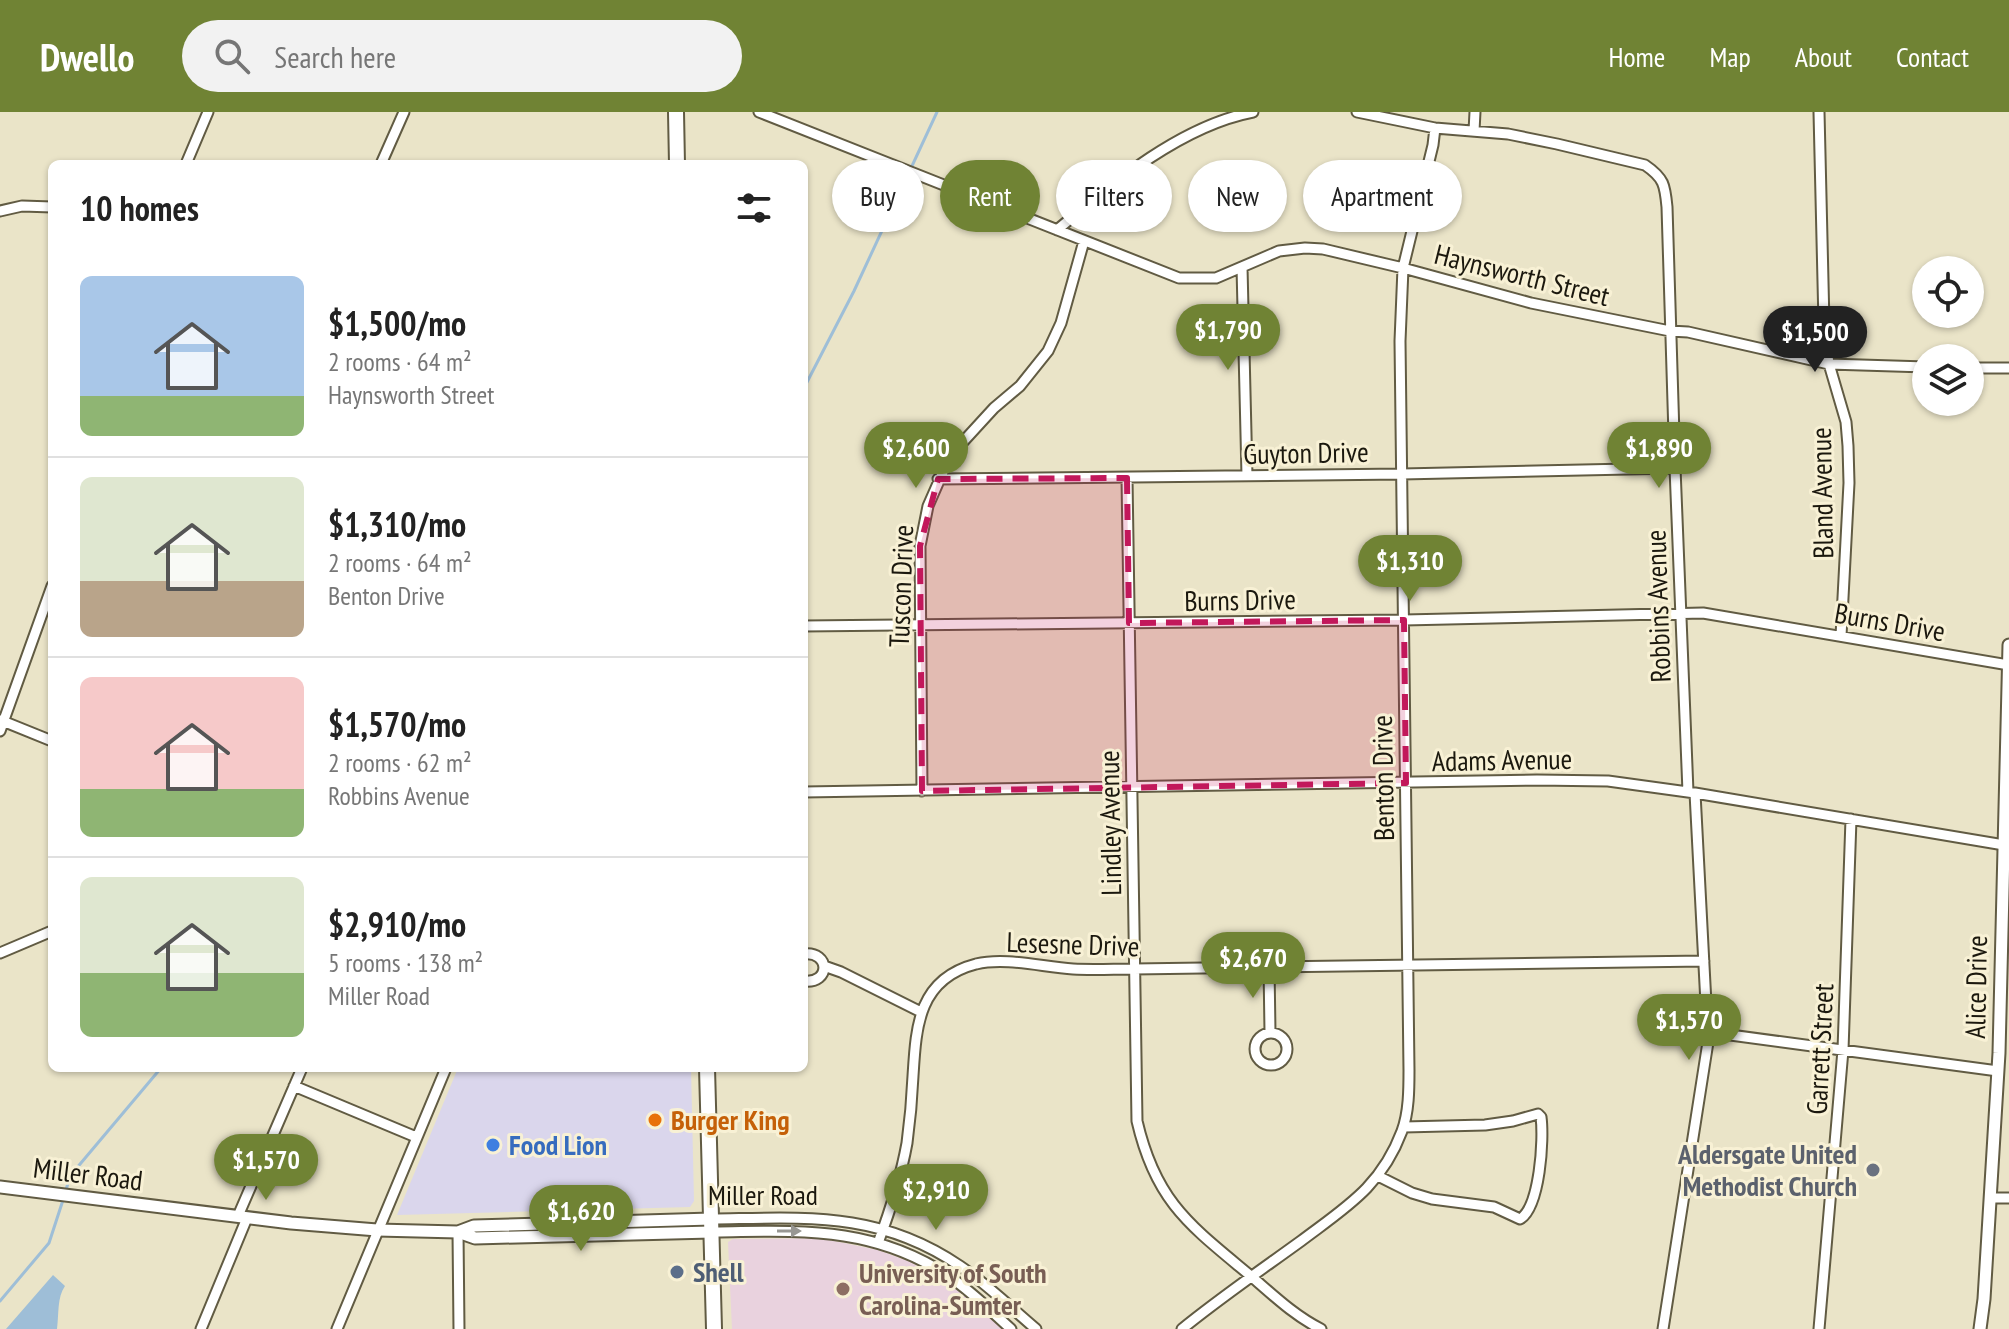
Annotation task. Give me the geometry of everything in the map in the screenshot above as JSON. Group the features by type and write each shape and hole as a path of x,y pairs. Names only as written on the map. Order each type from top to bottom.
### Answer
{"highway":[{"path":"676,112 677,160"},
{"path":"707,1072 714,1329"}],"main road":[{"name":"Alice Drive","path":"1980,1329 1998,1071 2004,1053 2009,645"},
{"name":"Miller Road","path":"0,1187 335,1228 458,1232 474,1226 711,1225"}],"street":[{"path":"188,160 208,112"},
{"path":"383,160 404,112"},
{"name":"Haynsworth Street","path":"759,112 771,114 1056,230"},
{"path":"1149,160 1211,124 1253,112"},
{"path":"1357,112 1435,128 1474,131 1475,112"},
{"name":"Bland Avenue","path":"1819,112 1824,324 1829,364 1846,422 1848,446 1841,636"},
{"name":"Benton Drive","path":"1182,1329 1366,1191 1392,1155 1404,1127 1409,1094 1400,341 1403,268 1435,128"},
{"name":"Robbins Avenue","path":"1474,131 1508,134 1645,165 1665,185 1680,614 1708,1032 1663,1329"},
{"path":"0,211 22,206 48,207"},
{"name":"Haynsworth Street","path":"1062,232 1179,278 1216,278 1279,251 1323,249 1531,303 1688,332 1829,364 1912,367"},
{"name":"Tuscon Drive","path":"922,791 922,530 928,506 938,479 961,444 994,408 1020,386 1048,351 1061,323 1084,241"},
{"path":"1242,267 1247,476"},
{"path":"1984,368 2009,368"},
{"name":"Guyton Drive","path":"938,479 1675,468"},
{"name":"Lindley Avenue","path":"1127,478 1136,1111 1145,1151 1158,1183 1177,1210 1201,1235 1299,1316 1321,1329"},
{"path":"48,597 1,724 48,740"},
{"name":"Burns Drive","path":"808,626 1721,615 2009,665"},
{"name":"Adams Avenue","path":"808,792 1608,781 1851,819 2006,839"},
{"name":"Garrett Street","path":"1819,1329 1843,1050 1851,819"},
{"path":"0,953 48,933"},
{"path":"808,953 820,957 824,966 818,979 808,982"},
{"name":"Lesesne Drive","path":"878,1243 906,1146 915,1040 921,1012 939,985 953,973 975,964 1001,962 1073,969 1134,969 1704,961"},
{"path":"824,966 921,1012"},
{"path":"1269,967 1270,1032"},
{"path":"1708,1032 1998,1071"},
{"path":"201,1329 300,1072"},
{"path":"337,1329 444,1072"},
{"path":"294,1086 416,1137"},
{"path":"1378,1176 1432,1199 1494,1207 1516,1219 1528,1212 1533,1201 1543,1133 1538,1114 1485,1125 1404,1127"},
{"path":"1990,1198 2009,1198"},
{"name":"Miller Road","path":"711,1225 805,1217 884,1228 931,1248 961,1266 1036,1329"},
{"name":"Miller Road","path":"711,1225 849,1235 878,1243 925,1262 951,1277 1011,1329"},
{"path":"458,1232 459,1329"}],"highlighted area":[{"path":"1127,478 1129,623 1404,620 1406,783 922,791 920,546 938,479"}],"shaded area":[{"path":"456,1072 691,1072 694,1201 690,1207 397,1215"},
{"name":"University of South Carolina-Sumter","path":"820,1238 878,1250 908,1261 939,1277 1005,1329 732,1329 728,1242 733,1239"}],"water":[{"path":"53,1275 65,1286 59,1300 57,1329 6,1329"}],"waterway":[{"path":"808,380 854,291 937,112"},
{"path":"66,1190 70,1176 158,1072"},
{"path":"0,1301 49,1243 64,1197"}],"place":[{"name":"Burger King","path":"655,1120"},
{"name":"Food Lion","path":"493,1145"},
{"name":"Aldersgate United Methodist Church","path":"1873,1170"},
{"name":"Shell","path":"677,1272"},
{"name":"University of South Carolina-Sumter","path":"843,1289"}]}
